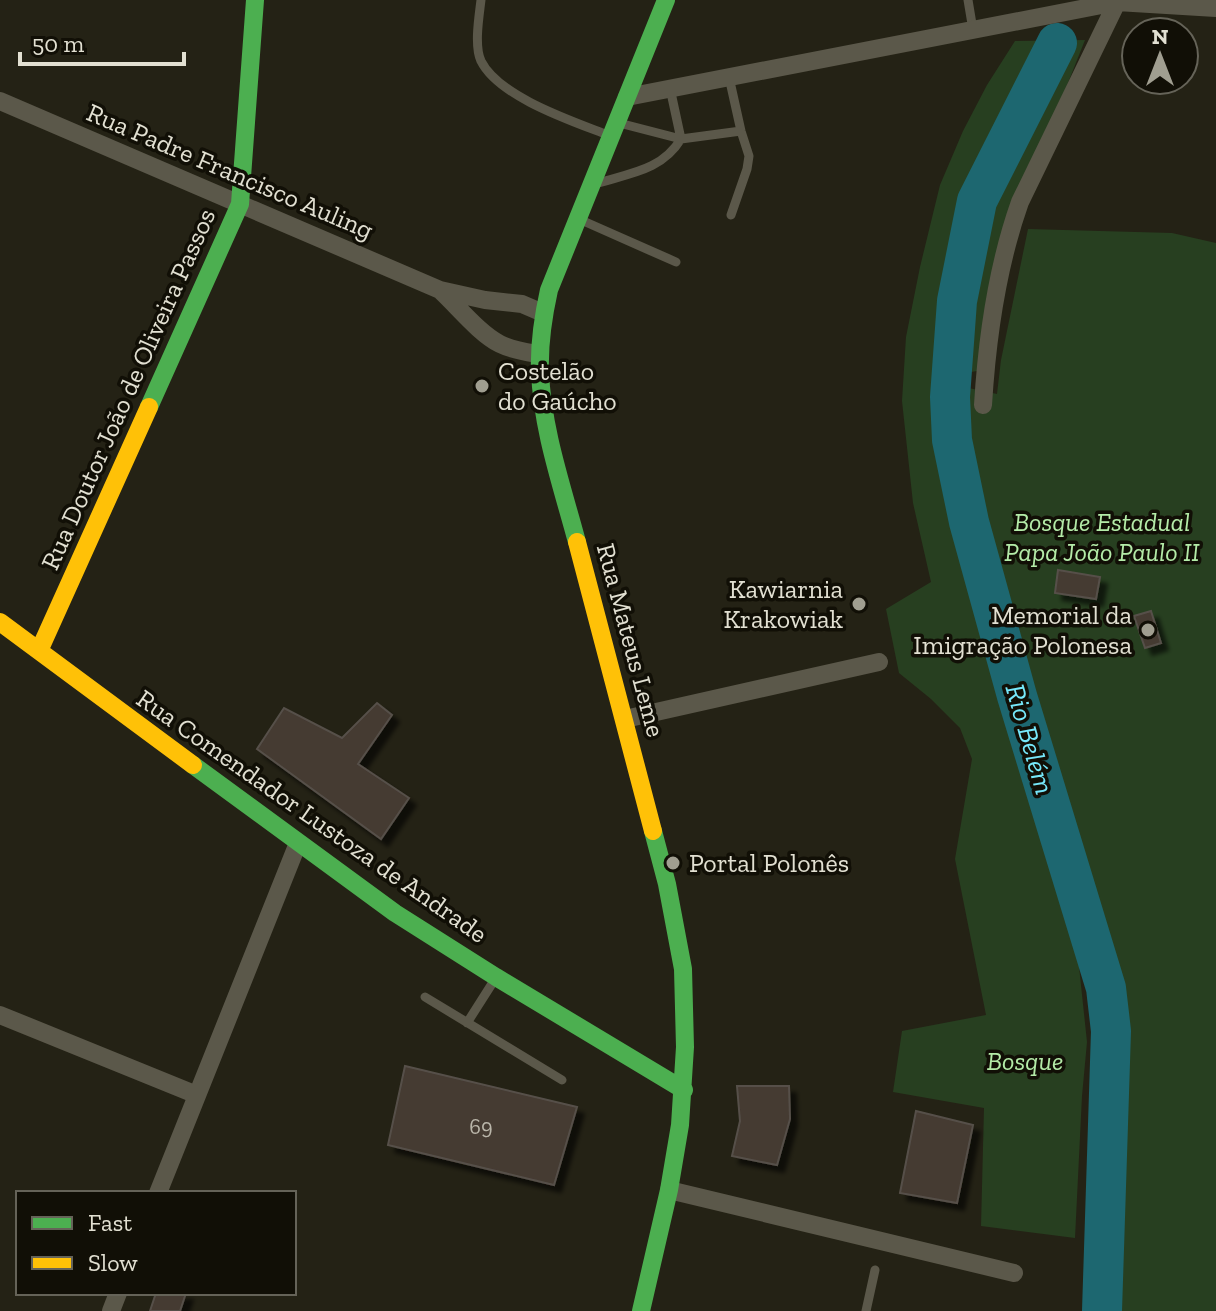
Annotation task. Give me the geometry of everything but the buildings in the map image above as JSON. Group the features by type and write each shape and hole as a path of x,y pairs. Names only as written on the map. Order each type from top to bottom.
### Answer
{"street":[{"name":"Rua Doutor João de Oliveira Passos","path":"39,651 240,204 255,0"},
{"name":"Rua Mateus Leme","path":"641,1311 669,1190 684,1090 685,1008 680,955 667,884 545,421 538,354 549,290 666,0"},
{"path":"627,97 1117,1 1216,8"},
{"path":"983,405 986,364 1010,229 1020,202 1117,1"},
{"name":"Rua Padre Francisco Auling","path":"0,101 440,290 522,304 543,313"},
{"name":"Rua Padre Francisco Auling","path":"440,290 500,344 538,354"},
{"name":"Rua Comendador Lustoza de Andrade","path":"0,622 395,913 684,1090"},
{"path":"625,719 879,662"},
{"path":"159,1191 298,843"},
{"path":"0,1015 197,1095"},
{"path":"669,1190 1014,1273"}],"lane":[{"path":"481,0 478,30 480,60 495,80 534,105 614,129 681,139 741,131"},
{"path":"968,0 973,30"},
{"path":"729,77 749,156 731,215"},
{"path":"592,185 652,166 673,152 681,139 670,88"},
{"path":"578,218 676,262"},
{"path":"467,1023 496,977"},
{"path":"425,997 562,1080"},
{"path":"866,1311 875,1270"}],"green space":[{"name":"Bosque","path":"1085,40 1054,118 977,371 941,377 944,435 964,545 1010,720 1076,938 1087,1042 1075,1238 981,1226 984,1108 893,1092 902,1031 986,1015 955,859 972,759 960,728 899,673 886,609 931,582 913,503 902,401 906,337 940,185 963,131 1015,41"},
{"name":"Bosque Estadual Papa João Paulo II","path":"1028,229 1172,233 1216,243 1216,1311 1110,1311 1122,1042 1114,985 1050,773 977,507 964,432 964,387 997,394"}],"waterway":[{"name":"Rio Belém","path":"1057,43 977,201 957,301 950,397 952,440 969,522 1017,696 1106,988 1111,1031 1102,1311"}],"traffic: fast":[{"path":"149,407 240,204 255,0"},
{"path":"577,542 545,414 540,361 543,320 549,290 666,0"},
{"path":"193,765 395,913 684,1090"},
{"path":"641,1311 669,1190 680,1125 685,1047 683,969 667,884 653,831"}],"traffic: slow":[{"path":"39,651 149,407"},
{"path":"577,542 653,831"},
{"path":"0,622 193,765"}],"place":[{"name":"Costelão do Gaúcho","path":"482,386"},
{"name":"Kawiarnia Krakowiak","path":"859,604"},
{"name":"Memorial da Imigração Polonesa","path":"1148,630"},
{"name":"Portal Polonês","path":"673,863"}]}
